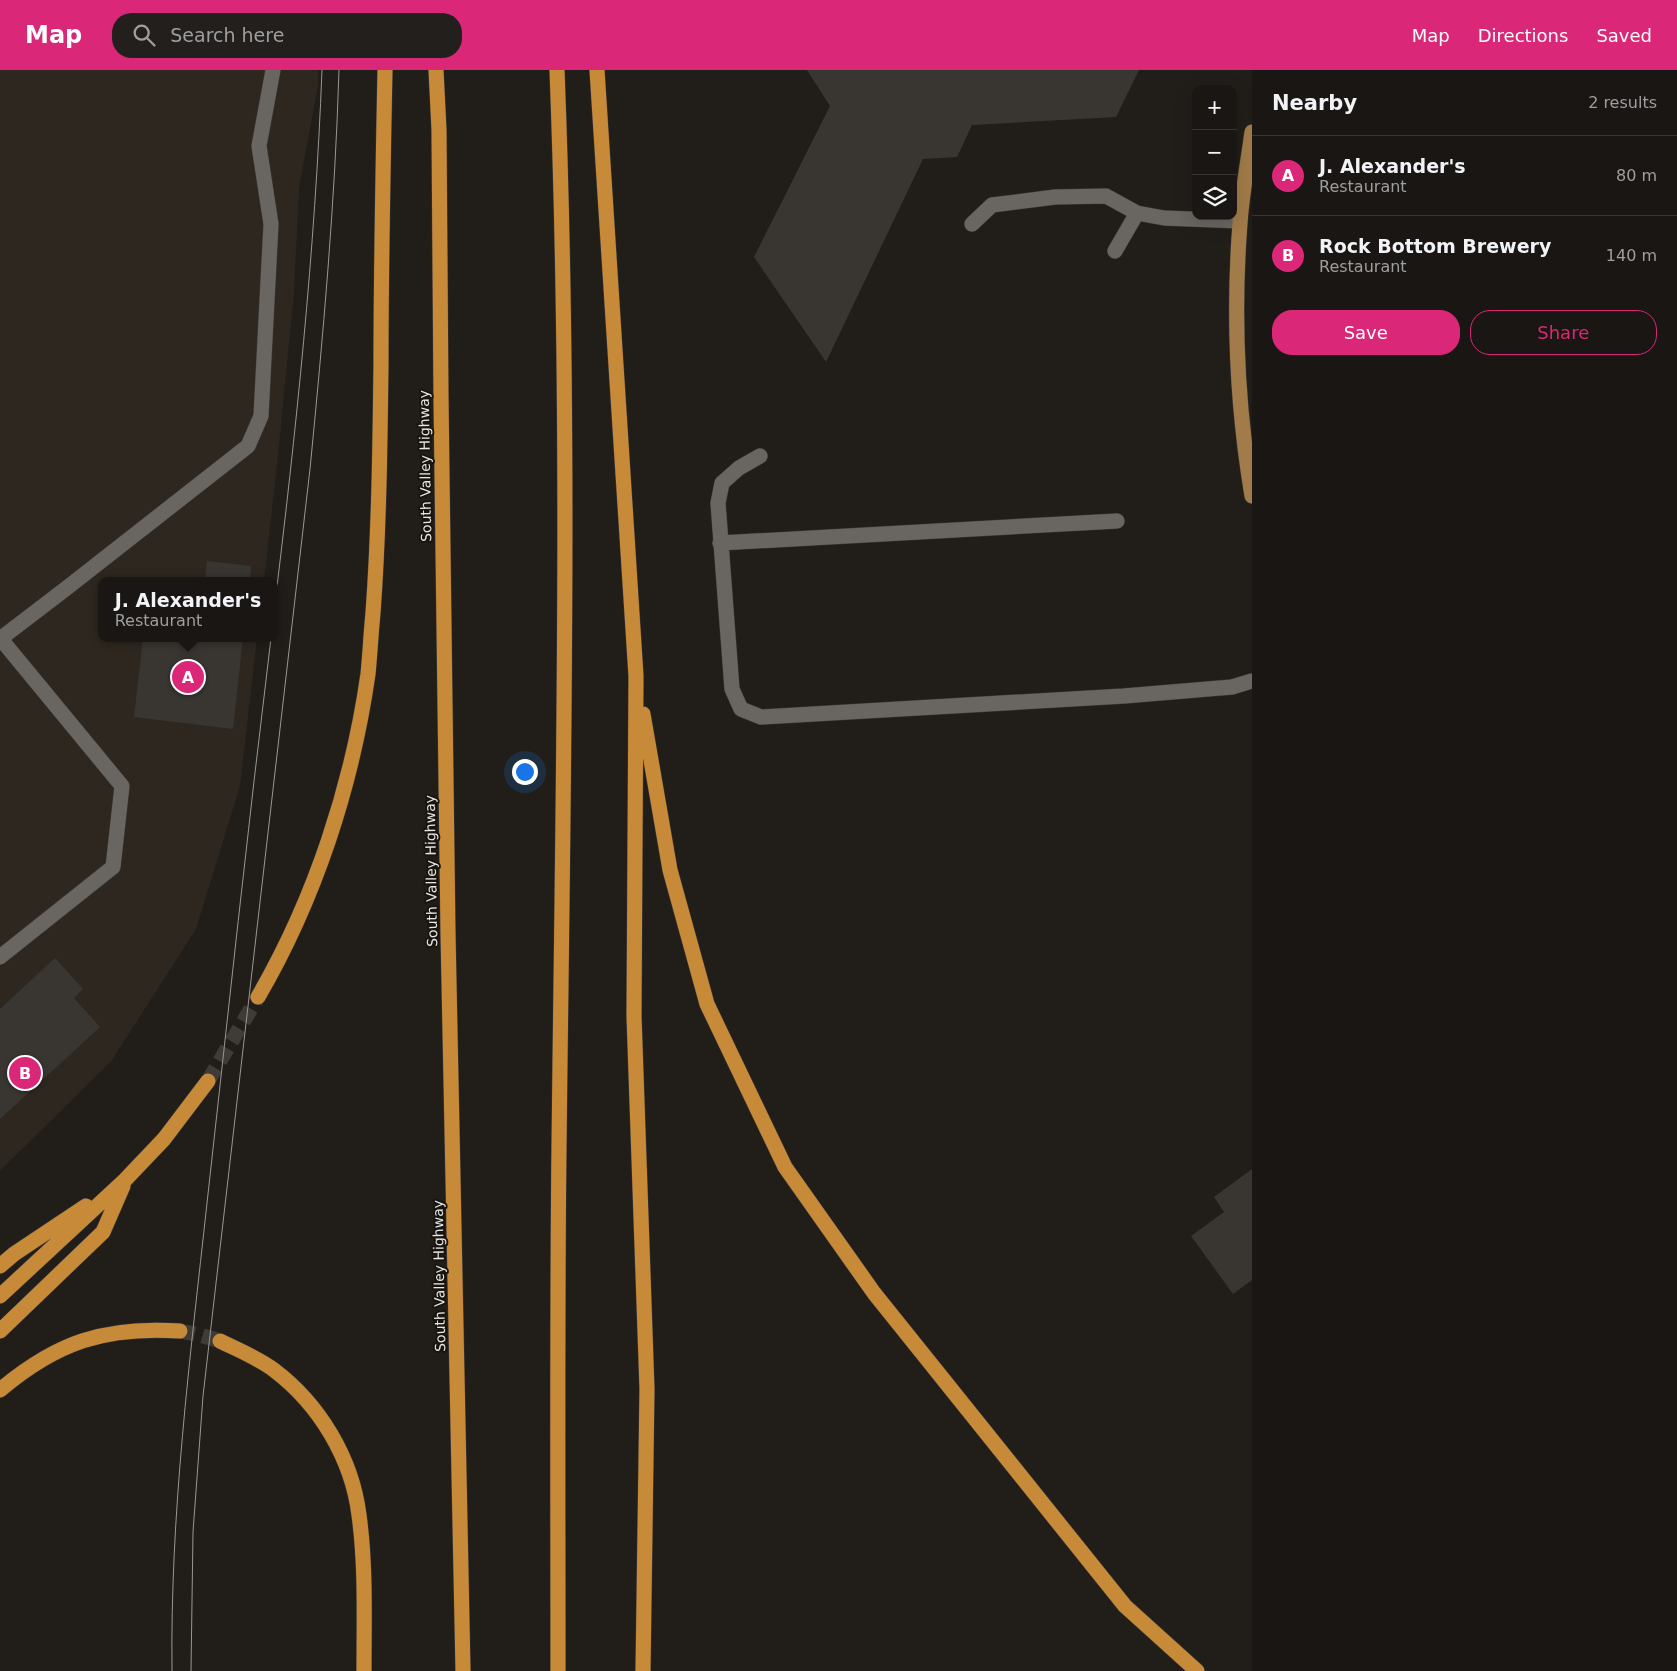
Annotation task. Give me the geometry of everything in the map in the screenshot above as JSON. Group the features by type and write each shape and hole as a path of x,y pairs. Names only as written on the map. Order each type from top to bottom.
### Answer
{"highway":[{"path":"258,997 296,925 331,832 351,761 368,672 376,571 380,471 385,70"},
{"name":"South Valley Highway","path":"436,70 439,130 448,933 463,1668"},
{"path":"558,70 562,180 566,644 559,1153 558,1668"},
{"path":"597,70 636,676 634,1016 647,1389 643,1669"},
{"path":"636,676 670,870 706,1004 785,1167 874,1293 1124,1606 1197,1671"},
{"path":"2,1294 125,1180 164,1139 208,1081"},
{"path":"0,1266 14,1254 125,1180"},
{"path":"0,1331 103,1232 125,1180"},
{"path":"0,1390 18,1375 37,1363 57,1351 79,1342 123,1331 180,1331"},
{"path":"220,1342 274,1370 321,1417 340,1452 353,1486 359,1514 363,1572 364,1671"}],"main road":[{"path":"1252,132 1240,221 1236,338 1240,403 1252,493"}],"lane":[{"path":"0,957 113,867 122,786 0,638 248,446 261,416 271,224 260,146 273,70"},
{"path":"972,224 992,205 1055,197 1106,196 1136,213 1164,218 1240,221"},
{"path":"1114,252 1136,213"},
{"path":"760,456 739,468 722,483 718,503 732,689 740,709 761,718 800,714 1124,696 1232,687 1252,681"},
{"path":"720,543 1117,521"}],"shaded area":[{"path":"0,70 318,70 318,85 299,188 294,291 264,577 98,577 98,642 257,642 240,786 196,929 112,1060 0,1171"}],"building":[{"path":"807,70 1139,70 1116,117 972,125 957,157 923,159 826,362 754,257 830,106"},
{"path":"207,561 251,566 250,577 205,577"},
{"path":"143,642 243,642 233,729 134,717"},
{"path":"55,958 83,989 74,998 100,1027 0,1119 0,1009"},
{"path":"1252,1169 1252,1280 1233,1294 1191,1236 1224,1212 1214,1197"}],"tunnel":[{"path":"208,1081 258,997"},
{"path":"180,1331 220,1341"}],"tram line":[{"path":"278,577 310,274 322,70"},
{"path":"191,1671 193,1532 203,1396 310,469 328,270 339,70"},
{"path":"172,1671 174,1554 182,1437 271,642"}],"place":[{"name":"J. Alexander's","path":"188,677"},
{"name":"Rock Bottom Brewery","path":"25,1073"}]}
